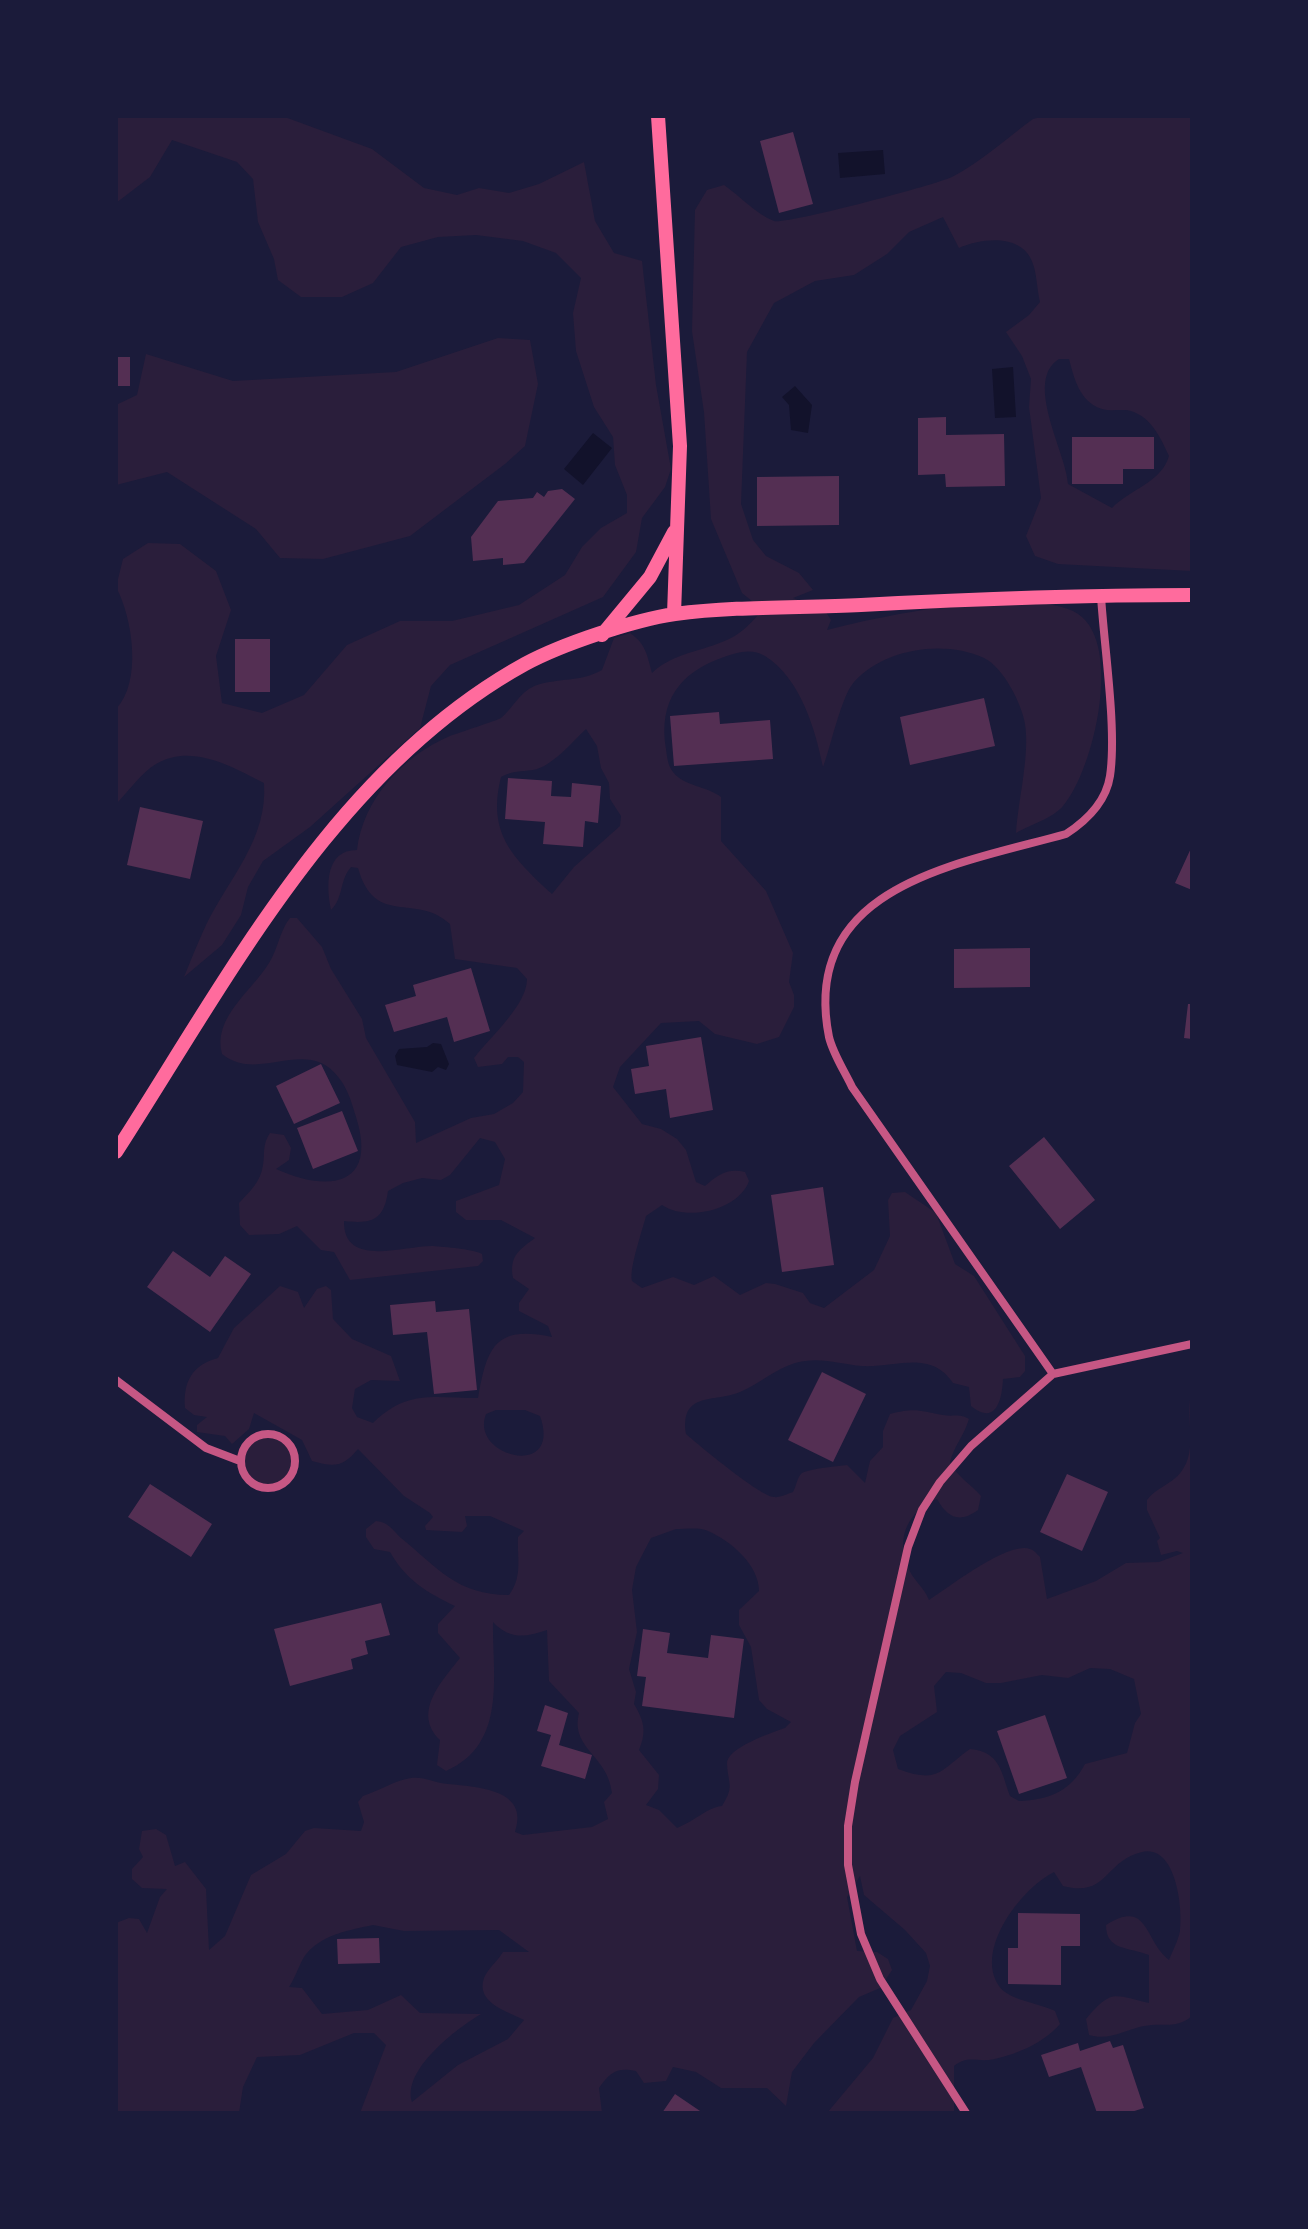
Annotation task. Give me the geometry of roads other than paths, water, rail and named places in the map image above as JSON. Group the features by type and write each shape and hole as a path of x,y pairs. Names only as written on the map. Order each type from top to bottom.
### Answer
{"main road":[{"path":"658,116 680,446 674,614"},
{"path":"602,635 650,577 679,521"},
{"path":"116,1152 271,912 372,786 472,699 524,665 602,635 674,614 1101,595 1192,595"}],"street":[{"path":"1053,1374 852,1087 829,1039 825,992 828,973 842,940 867,906 884,893 924,874 1066,834 1083,823 1102,799 1110,777 1110,729 1101,595"},
{"path":"966,2113 880,1979 861,1934 848,1865 848,1826 901,1576 922,1510 971,1446 1053,1374 1192,1344"},
{"path":"116,1380 206,1448 240,1461 246,1478 262,1488 280,1486 293,1473 296,1464 291,1447 269,1434 253,1438 240,1461"}]}
